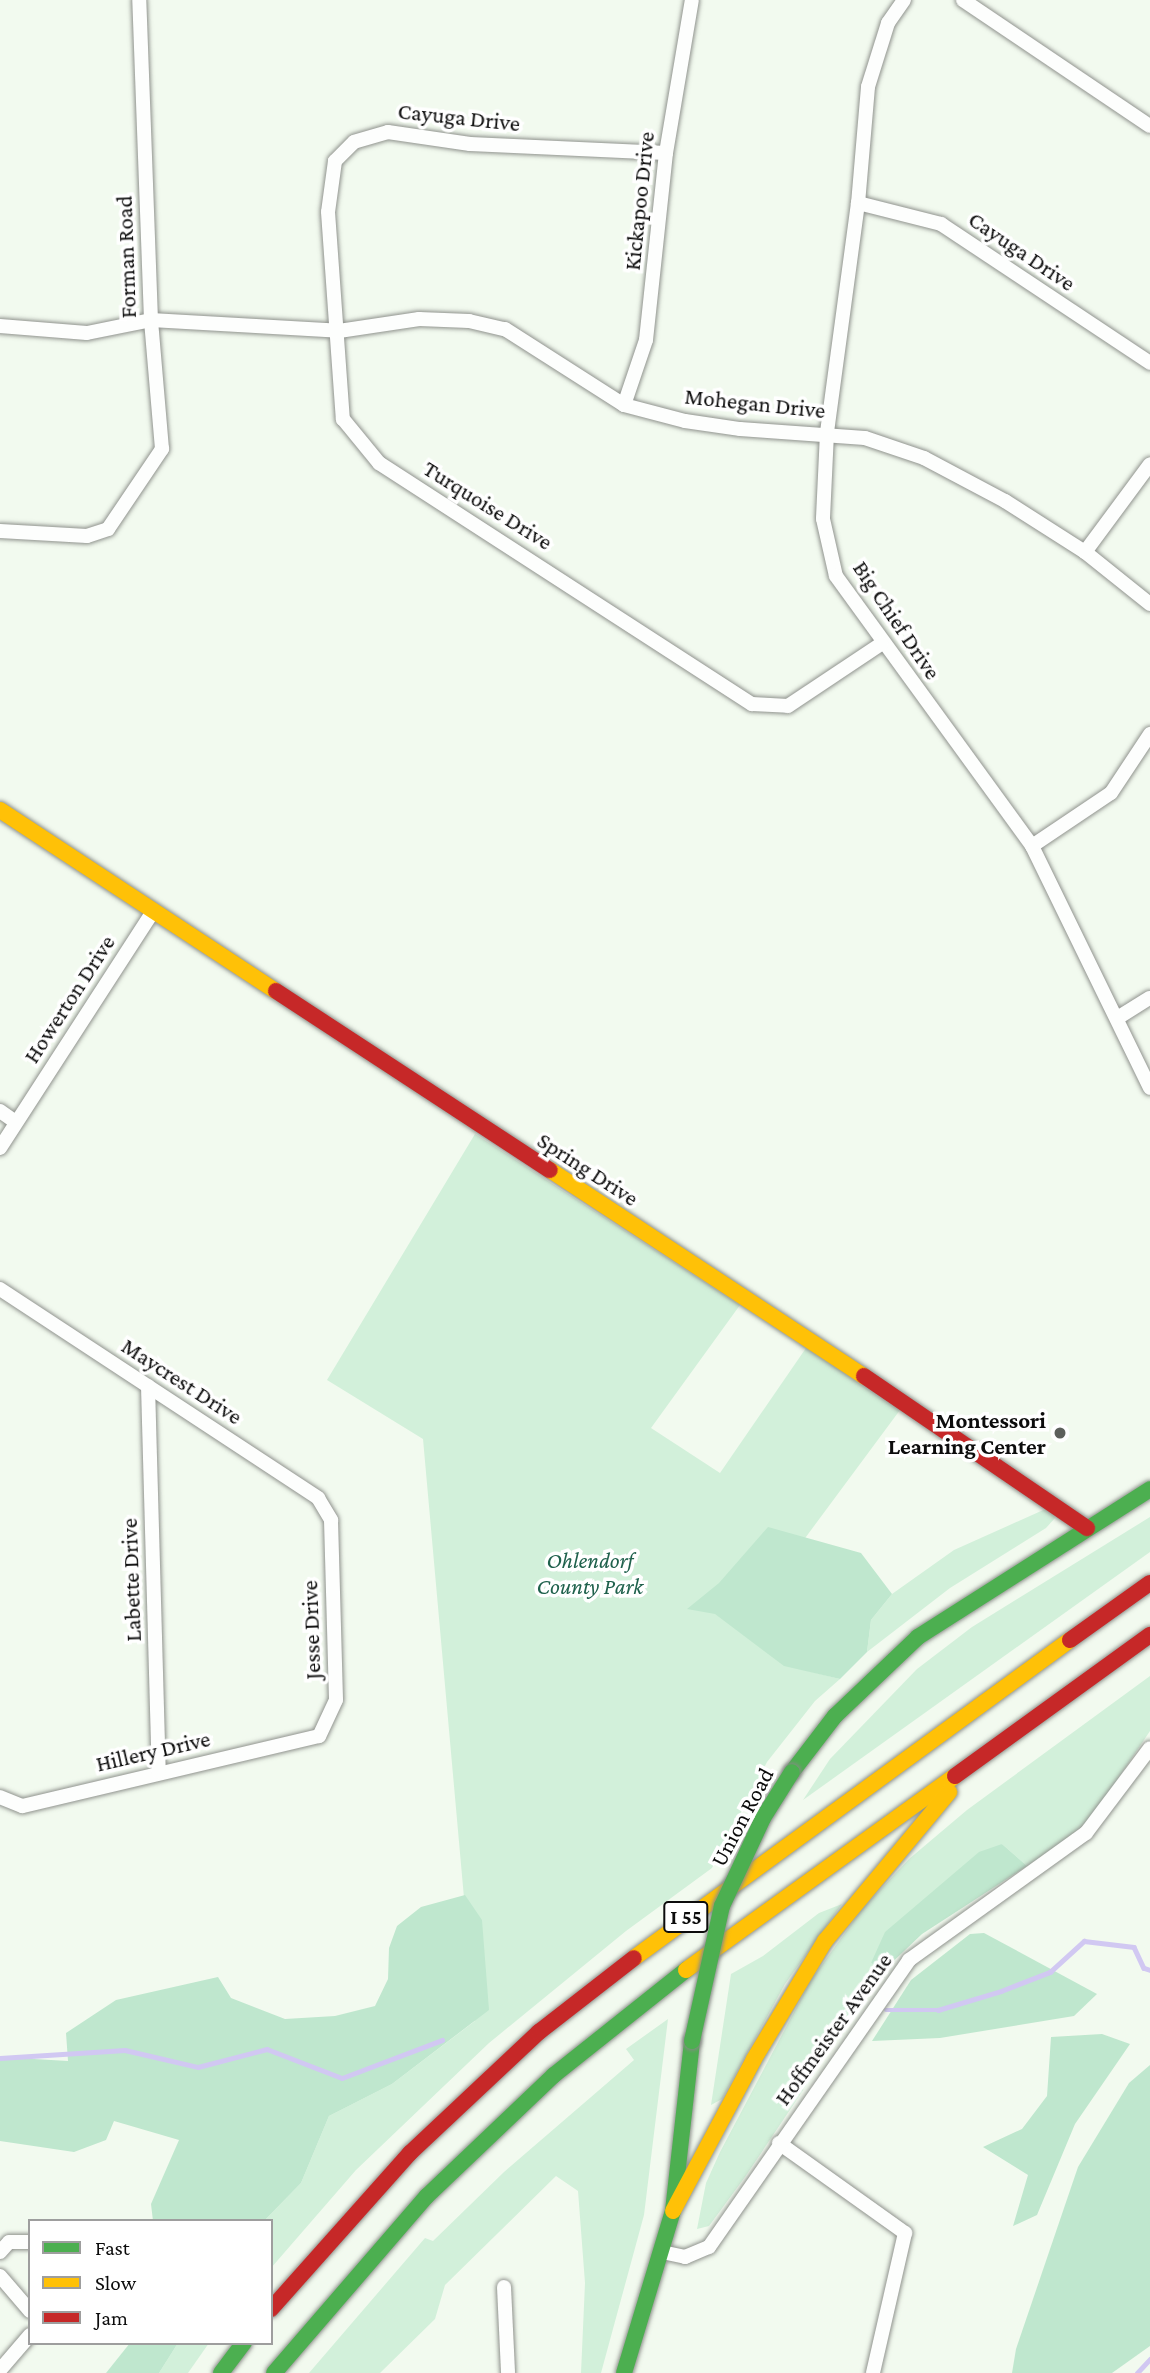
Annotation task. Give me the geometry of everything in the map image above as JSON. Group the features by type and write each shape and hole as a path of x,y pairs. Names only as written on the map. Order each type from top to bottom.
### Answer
{"main road":[{"name":"Spring Drive","path":"0,810 1009,1471 1087,1528"},
{"name":"Union Road","path":"624,2373 673,2211 692,2041 704,1972 722,1906 763,1818 792,1772 842,1709 919,1637 1150,1489"},
{"name":"I 55","path":"273,2307 410,2153 539,2032 682,1920 1150,1583"},
{"name":"I 55","path":"274,2373 410,2214 554,2076 680,1974 1150,1635"},
{"path":"673,2211 741,2082 825,1941 975,1762"},
{"path":"221,2373 242,2345"}],"street":[{"name":"Forman Road","path":"0,531 88,536 108,528 128,503 162,449 150,320 139,0"},
{"name":"Kickapoo Drive","path":"624,405 646,340 666,153 688,8 692,0"},
{"name":"Big Chief Drive","path":"904,0 888,23 868,87 858,203 827,433 823,519 836,576 881,644 1032,846 1119,1017 1150,1088"},
{"path":"963,0 1150,127"},
{"name":"Cayuga Drive","path":"372,134 470,144 666,153"},
{"name":"Turquoise Drive","path":"372,134 354,142 335,161 329,183 343,419 379,463 752,704 788,706 881,644"},
{"name":"Cayuga Drive","path":"858,203 941,224 1150,363"},
{"name":"Mohegan Drive","path":"0,326 87,333 150,320 339,331 419,319 469,321 505,330 624,405 696,423 865,438 924,457 1005,500 1085,552 1150,604"},
{"path":"1085,552 1150,464"},
{"path":"1032,846 1111,793 1150,734"},
{"name":"Howerton Drive","path":"0,1148 154,910"},
{"path":"1119,1017 1150,998"},
{"path":"0,1111 16,1122"},
{"name":"Maycrest Drive","path":"0,1289 318,1498 331,1520"},
{"name":"Labette Drive","path":"148,1386 159,1772"},
{"name":"Jesse Drive","path":"319,1736 336,1700 331,1520"},
{"name":"Hillery Drive","path":"0,1797 22,1806 319,1736"},
{"name":"Hoffmeister Avenue","path":"662,2252 685,2256 709,2247 909,1960 1086,1833 1150,1748"},
{"path":"779,2143 905,2233 873,2373"},
{"path":"0,2252 9,2242 28,2242"},
{"path":"0,2276 28,2309"},
{"path":"504,2287 508,2373"},
{"path":"0,2370 28,2337"}],"green space":[{"name":"Ohlendorf County Park","path":"475,1134 740,1305 651,1428 720,1473 806,1348 900,1410 737,1630 784,1665 840,1679 815,1701 767,1762 712,1868 626,1931 489,2043 356,2170 273,2266 273,2219 266,2219 301,2183 329,2116 392,2084 475,2021 423,1439 327,1380"},
{"path":"1050,1507 1055,1518 1046,1528 950,1588 867,1652 871,1620 892,1594 954,1550"},
{"path":"1150,1517 1150,1552 803,1800 830,1759 917,1669 972,1627"},
{"path":"768,1527 861,1553 892,1594 871,1620 867,1652 840,1679 784,1666 715,1614 687,1609 719,1583"},
{"path":"1150,1676 1150,1731 1093,1816 1067,1841 1027,1866 1002,1844 871,1963 883,1971 745,2177 709,2226 697,2229 706,2183 720,2152 811,1980 863,1908 909,1859 967,1810"},
{"path":"1002,1844 1027,1866 922,1934 883,1971 871,1963 885,1932 979,1852"},
{"path":"465,1895 482,1920 489,2010 392,2084 329,2116 301,2183 266,2219 153,2219 151,2204 179,2140 114,2121 106,2140 74,2152 0,2141 0,2057 68,2061 66,2033 116,2000 218,1977 231,1998 285,2019 335,2016 375,2006 388,1979 389,1948 397,1926 421,1907"},
{"path":"842,1904 785,1984 722,2099 711,2105 731,1974 763,1956 819,1913"},
{"path":"984,1933 1097,1994 1074,2016 940,2038 872,2041 911,1980 970,1934"},
{"path":"668,2019 644,2215 601,2373 581,2373 585,2283 578,2191 556,2176 445,2285 435,2319 380,2373 309,2373 425,2238 433,2241 504,2172 634,2060 626,2049"},
{"path":"1102,2034 1130,2044 1075,2124 1037,2215 1013,2226 1028,2175 983,2147 1022,2129 1047,2096 1051,2037"},
{"path":"1150,2065 1150,2346 1112,2373 1012,2373 1016,2349 1078,2167 1129,2083"},
{"path":"128,2345 177,2345 159,2373 106,2373"},
{"path":"177,2345 208,2345 188,2373 159,2373"}],"waterway":[{"path":"886,2010 938,2010 1001,1991 1050,1972 1084,1941 1134,1947 1144,1968 1150,1970"},
{"path":"0,2058 125,2050 198,2067 267,2049 342,2078 442,2040"},
{"path":"1137,2373 1150,2359"}],"traffic: fast":[{"path":"792,1772 835,1716 918,1637 1150,1489"},
{"path":"692,2041 722,1906 763,1818 792,1772"},
{"path":"274,2373 427,2196 554,2075 686,1970"},
{"path":"624,2373 673,2211 692,2041"},
{"path":"221,2373 242,2345"}],"traffic: slow":[{"path":"0,810 276,991"},
{"path":"550,1170 864,1376"},
{"path":"634,1958 1070,1640"},
{"path":"686,1970 955,1776"},
{"path":"673,2211 754,2059 825,1941 949,1792"}],"traffic: jam":[{"path":"276,991 550,1170"},
{"path":"864,1376 1087,1528"},
{"path":"1070,1640 1150,1583"},
{"path":"955,1776 1150,1635"},
{"path":"273,2307 410,2153 539,2032 634,1958"}],"place":[{"name":"Montessori Learning Center","path":"1060,1433"}]}
